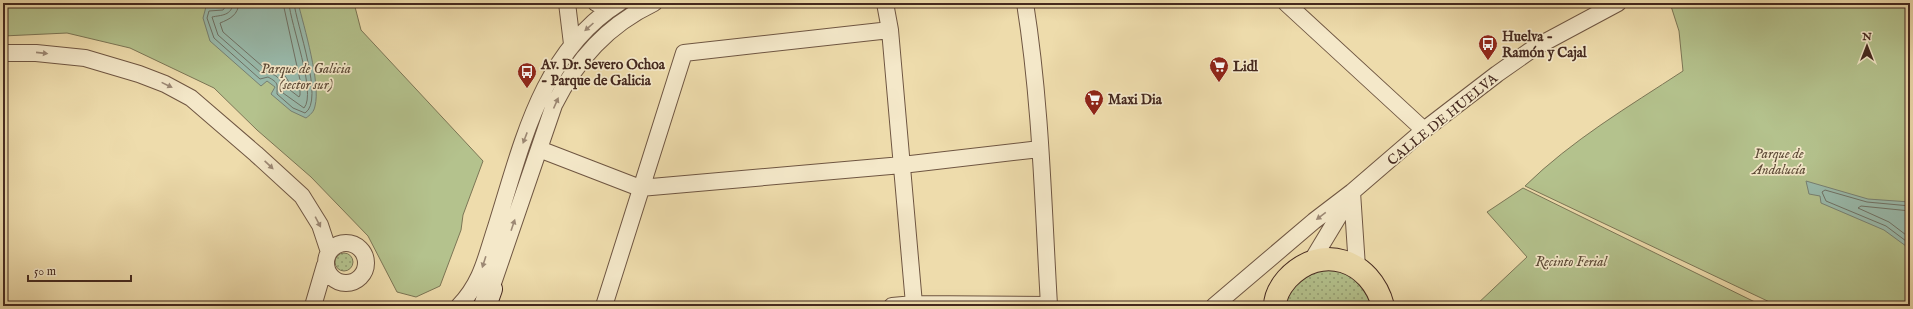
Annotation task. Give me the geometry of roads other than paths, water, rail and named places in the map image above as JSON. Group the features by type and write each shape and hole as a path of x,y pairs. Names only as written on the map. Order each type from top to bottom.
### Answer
{"highway":[{"path":"1273,305 1282,285 1295,271 1311,262 1326,259 1342,261 1357,267 1370,278 1380,292 1383,306"}],"street":[{"path":"568,3 572,44"},
{"path":"596,3 616,5"},
{"path":"489,300 538,149 554,105 565,83 590,50 622,22 654,3"},
{"path":"885,3 890,30 914,304"},
{"path":"892,306 914,304 1049,305 1040,149 1030,38 1025,3"},
{"path":"1286,3 1424,130"},
{"name":"CALLE DE HUELVA","path":"1214,306 1308,226 1352,192 1424,130 1497,74 1534,48 1618,3"},
{"path":"459,306 476,285 522,146 542,94 556,68 572,44 616,5"},
{"path":"604,306 640,188 684,53 890,30"},
{"path":"3,54 36,53 85,58 139,74 165,84 191,98 302,196 320,225 327,258 313,306"},
{"path":"538,149 640,188 902,165 1040,149"},
{"path":"1311,262 1352,192"},
{"path":"1352,192 1357,267"}],"water":[{"path":"207,3 212,3 213,6 218,7 225,3 298,3 308,40 316,84 314,110 306,118 291,111 271,94 275,87 267,81 261,86 210,41 203,18"},
{"path":"1806,181 1868,199 1910,202 1910,249 1884,230 1821,203 1820,196 1809,194"}],"place":[{"name":"Huelva - Ramón y Cajal","path":"1488,61"},
{"name":"Lidl","path":"1219,83"},
{"name":"Av. Dr. Severo Ochoa - Parque de Galicia","path":"527,89"},
{"name":"Maxi Dia","path":"1094,116"}],"park label":[{"name":"Parque de Galicia (sector sur)","path":"306,76"},
{"name":"Parque de Andalucía","path":"1779,162"},
{"name":"Recinto Ferial","path":"1571,261"}]}
